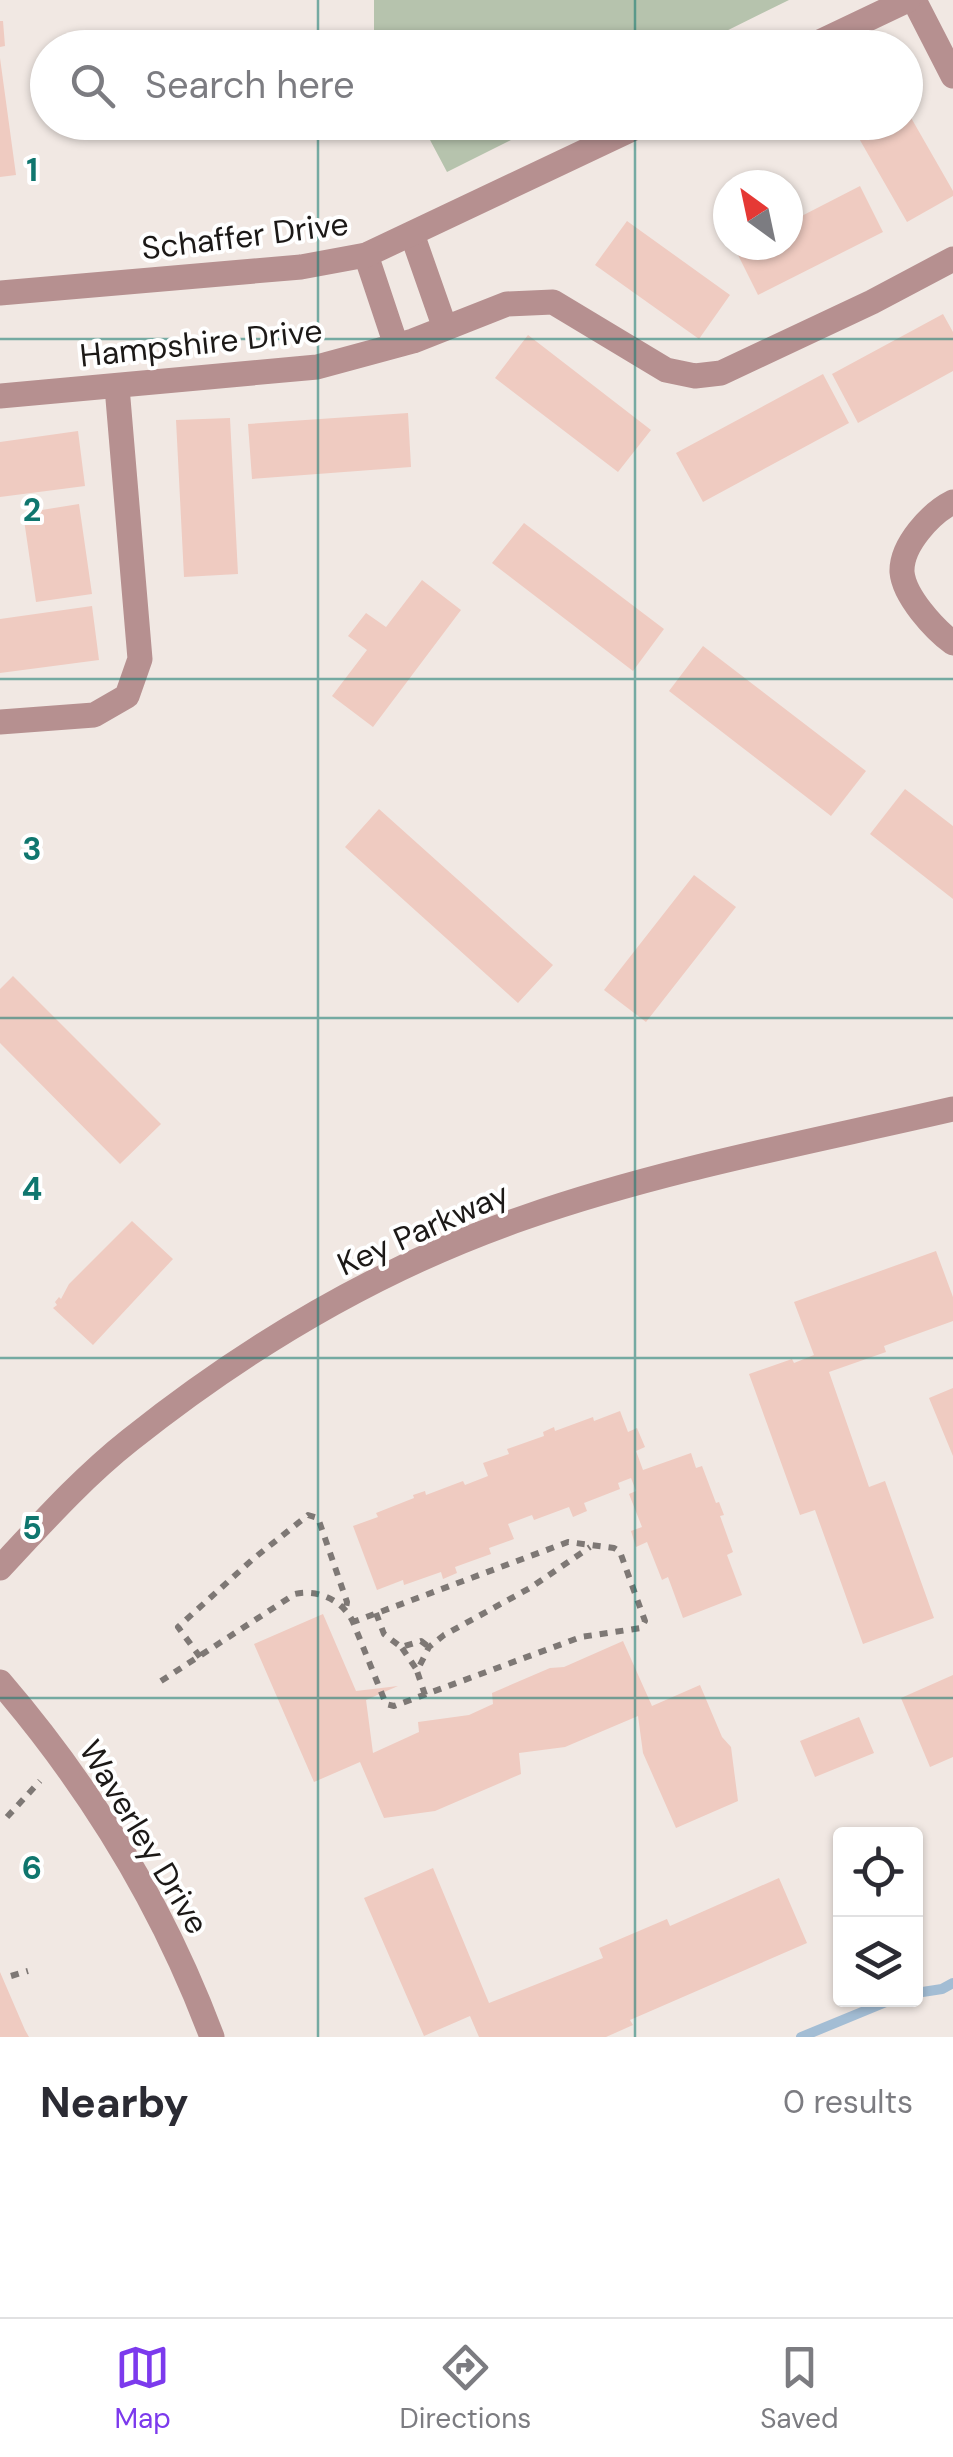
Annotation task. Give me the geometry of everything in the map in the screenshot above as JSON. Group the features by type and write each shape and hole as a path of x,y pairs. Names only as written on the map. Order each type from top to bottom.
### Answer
{"street":[{"path":"846,30 911,0 953,76"},
{"name":"Schaffer Drive","path":"0,294 301,267 366,255 610,140"},
{"path":"412,234 445,328"},
{"path":"366,255 396,345"},
{"name":"Hampshire Drive","path":"0,396 317,366 396,345 507,304 552,302 666,370 695,376 720,374 953,259"},
{"path":"0,722 94,715 127,696 140,659 117,386"},
{"path":"953,502 913,536 902,572 918,610 953,643"},
{"name":"Key Parkway","path":"0,1568 128,1442 224,1371 324,1309 434,1253 527,1217 670,1176 953,1108"},
{"name":"Waverley Drive","path":"0,1682 89,1796 141,1882 186,1970 212,2037"}],"path":[{"path":"200,1656 178,1627 308,1515 318,1518 347,1602 346,1610"},
{"path":"161,1681 295,1594 319,1594 346,1610 386,1704 394,1706 581,1637 640,1628 646,1621 620,1552 568,1542 354,1622"},
{"path":"417,1670 429,1647 444,1635 530,1588 592,1546"},
{"path":"376,1613 384,1634 401,1646 417,1670 425,1695"},
{"path":"401,1646 421,1641 429,1647"},
{"path":"6,1817 40,1781"},
{"path":"11,1976 28,1971"}],"green space":[{"path":"374,0 789,0 728,30 374,30"},
{"path":"430,140 511,140 447,172"}],"building":[{"path":"0,21 5,46 0,47"},
{"path":"0,58 16,175 0,177"},
{"path":"923,139 953,196 907,222 860,140"},
{"path":"860,186 883,232 758,295 740,260 803,260 803,215"},
{"path":"627,221 730,295 699,339 595,265"},
{"path":"943,314 953,332 953,371 858,423 832,374"},
{"path":"528,335 651,430 618,472 495,378"},
{"path":"823,374 849,423 703,502 676,453"},
{"path":"408,413 411,467 252,479 248,424"},
{"path":"230,418 238,574 184,577 176,420"},
{"path":"78,431 85,486 0,497 0,442"},
{"path":"79,504 92,594 36,602 23,513"},
{"path":"524,523 664,629 633,671 492,563"},
{"path":"422,580 461,610 373,727 332,696 367,650 348,636 366,613 386,627"},
{"path":"92,606 99,660 0,673 0,619"},
{"path":"703,646 866,771 831,816 669,691"},
{"path":"905,789 953,826 953,899 870,834"},
{"path":"379,809 553,965 518,1003 345,847"},
{"path":"694,875 736,907 646,1022 604,990"},
{"path":"13,976 161,1124 120,1164 0,1043 0,989"},
{"path":"132,1221 173,1259 93,1345 53,1308 69,1284"},
{"path":"936,1251 953,1297 953,1321 884,1346 886,1352 829,1372 869,1487 885,1481 934,1618 863,1644 815,1510 800,1515 749,1374 814,1355 794,1302"},
{"path":"953,1388 953,1456 929,1398"},
{"path":"620,1411 628,1432 637,1428 645,1447 636,1451 643,1470 691,1453 696,1468 702,1466 724,1515 720,1516 733,1552 727,1555 742,1595 683,1618 668,1577 662,1580 647,1542 636,1547 631,1531 642,1527 629,1494 636,1491 631,1478 618,1483 620,1489 584,1503 587,1511 573,1517 569,1507 534,1520 532,1515 508,1524 514,1539 489,1548 491,1554 455,1567 457,1573 443,1579 441,1572 404,1585 403,1580 377,1590 353,1526 378,1517 376,1513 414,1498 413,1495 425,1491 426,1495 488,1476 483,1463 509,1454 507,1449 544,1436 543,1432 554,1427 555,1431"},
{"path":"323,1614 356,1691 398,1686 366,1700 373,1753 419,1732 418,1722 469,1715 493,1704 492,1693 623,1641 652,1706 700,1685 722,1737 731,1747 738,1801 676,1828 643,1753 638,1716 565,1747 519,1753 521,1774 435,1811 384,1818 360,1762 314,1782 254,1644"},
{"path":"953,1675 953,1757 930,1767 901,1698"},
{"path":"859,1717 874,1753 815,1777 800,1741"},
{"path":"433,1868 489,2003 603,1958 599,1948 667,1919 670,1926 779,1878 807,1943 630,2020 633,2025 606,2037 479,2037 470,2016 424,2036 364,1898"},
{"path":"0,1972 25,2030 29,2037 0,2037"}],"waterway":[{"path":"923,1992 953,1983"},
{"path":"801,2037 874,2007"}]}
